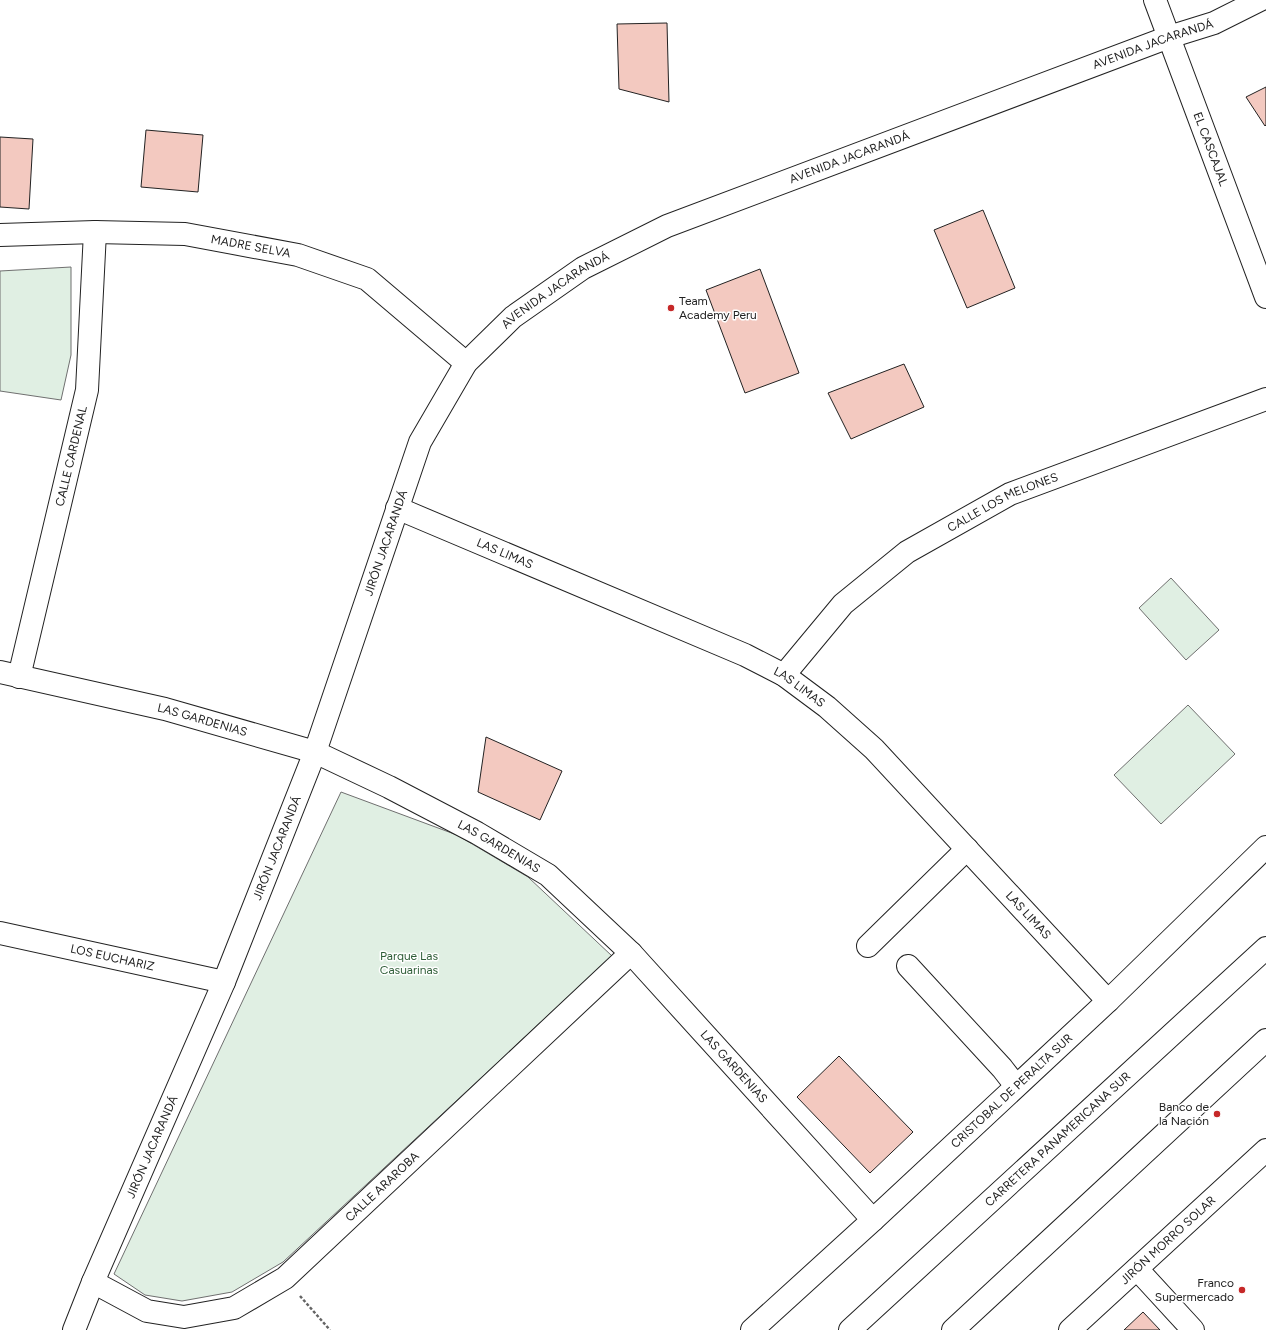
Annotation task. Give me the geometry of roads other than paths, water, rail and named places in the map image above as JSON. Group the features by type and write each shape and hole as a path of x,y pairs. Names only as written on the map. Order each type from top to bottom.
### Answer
{"main road":[{"name":"EL CASCAJAL","path":"1155,0 1266,297"},
{"name":"AVENIDA JACARANDÁ","path":"466,363 513,317 583,268 667,226 1168,37 1214,23 1260,0"},
{"name":"MADRE SELVA","path":"0,235 95,232 185,234 298,255 367,279 466,363"},
{"name":"CALLE CARDENAL","path":"9,674 87,390 95,232"},
{"name":"JIRÓN JACARANDÁ","path":"74,1330 93,1282 224,982 315,752 420,442 466,363"},
{"name":"CALLE LOS MELONES","path":"784,675 843,604 907,552 1010,494 1266,399"},
{"name":"LAS LIMAS","path":"397,508 745,655 784,675 827,706 874,749 1108,1001"},
{"name":"LAS GARDENIAS","path":"9,674 165,709 315,752 477,833 548,875 631,953 873,1220"},
{"name":"CRISTOBAL DE PERALTA SUR","path":"752,1330 873,1220 1108,1001 1266,847"},
{"path":"868,946 967,849"},
{"name":"LOS EUCHARIZ","path":"0,933 224,982"},
{"name":"CARRETERA PANAMERICANA SUR","path":"850,1330 1266,948"},
{"name":"CALLE ARAROBA","path":"93,1282 147,1311 184,1317 234,1308 285,1278 631,953"},
{"path":"908,966 1002,1068 1016,1086"},
{"path":"953,1330 1266,1040"},
{"name":"JIRÓN MORRO SOLAR","path":"1070,1330 1266,1150"},
{"path":"1136,1269 1193,1330"}],"place":[{"name":"Team Academy Peru","path":"671,308"},
{"name":"Banco de la Nación","path":"1217,1114"},
{"name":"Franco Supermercado","path":"1242,1290"}],"park label":[{"name":"Parque Las Casuarinas","path":"409,963"}]}
